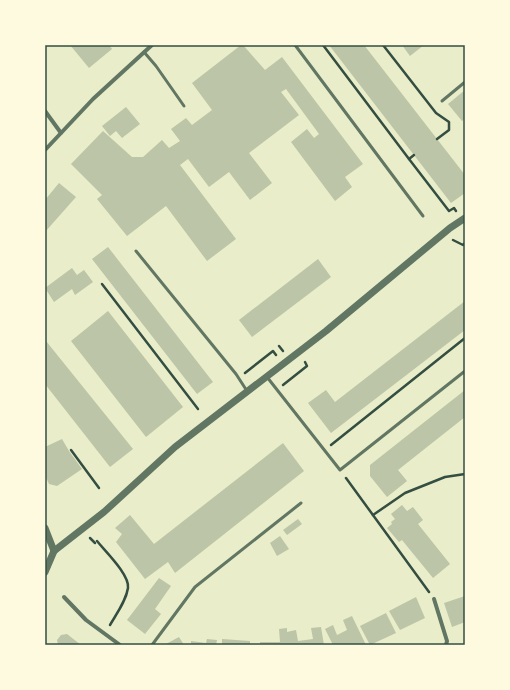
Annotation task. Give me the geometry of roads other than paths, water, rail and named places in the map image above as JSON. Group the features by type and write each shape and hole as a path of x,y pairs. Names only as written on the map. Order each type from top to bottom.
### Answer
{"street":[{"path":"45,150 93,99 152,45"},
{"path":"45,111 61,132"},
{"path":"45,572 54,551 104,512 175,447 326,331 450,228 465,218"},
{"path":"45,528 54,551"},
{"path":"64,597 86,620 120,645"},
{"path":"434,598 447,641 446,645"}],"lane":[{"path":"295,45 423,216"},
{"path":"144,52 156,66 184,106"},
{"path":"442,101 465,82"},
{"path":"136,251 248,392"},
{"path":"267,377 340,470 465,371"},
{"path":"152,645 195,587 301,503"}]}
